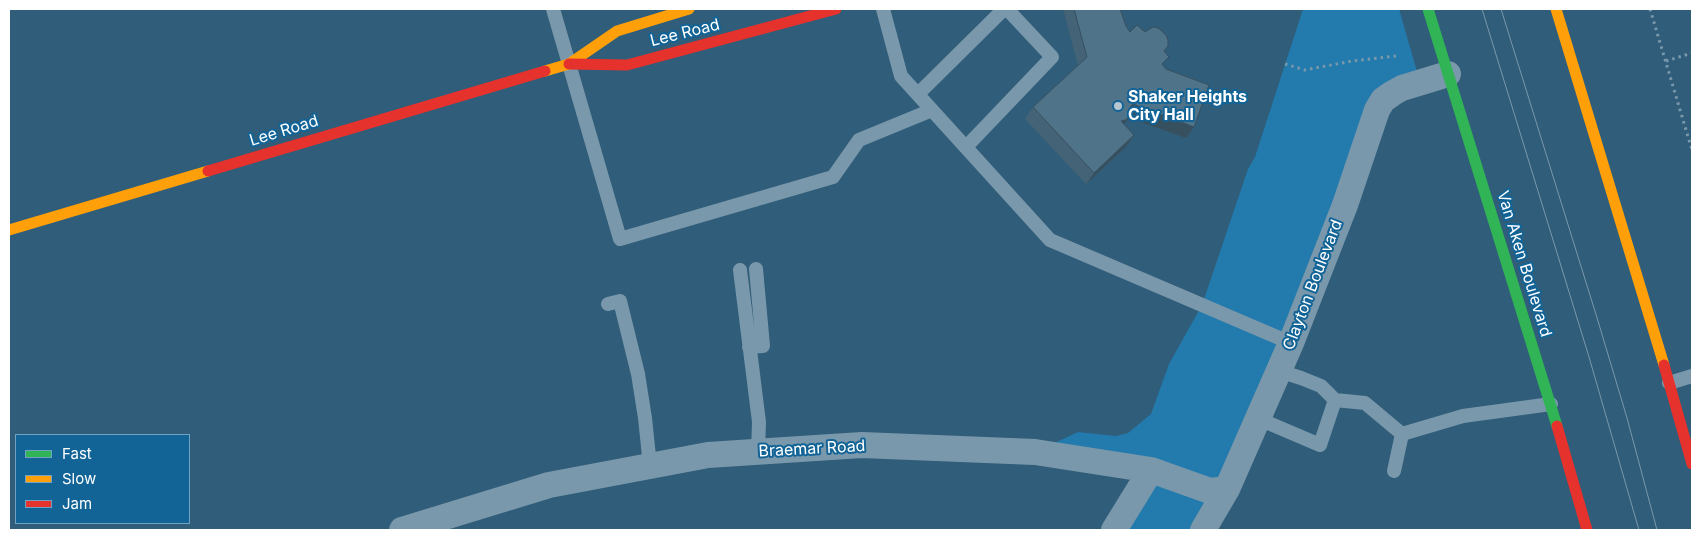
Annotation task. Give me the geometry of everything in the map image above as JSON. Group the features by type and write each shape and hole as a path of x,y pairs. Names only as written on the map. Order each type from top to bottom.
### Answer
{"main road":[{"name":"Lee Road","path":"569,64 617,31 689,9"},
{"name":"Lee Road","path":"9,230 569,64 627,65 836,9"},
{"name":"Van Aken Boulevard","path":"1428,9 1551,404 1587,530"},
{"path":"1556,9 1670,383 1692,464"}],"street":[{"name":"Clayton Boulevard","path":"1203,530 1226,489 1291,343 1344,205 1377,110 1384,100 1402,88 1448,74"},
{"name":"Braemar Road","path":"402,530 549,485 708,455 862,445 1035,452 1151,470 1210,491 1226,489"},
{"path":"1114,530 1151,470"}],"lane":[{"path":"553,9 620,239 834,177 859,140 932,110"},
{"path":"882,9 901,76 1050,240 1291,343"},
{"path":"918,94 1004,9"},
{"path":"966,147 1052,57 1007,9"},
{"path":"749,347 763,346 756,269"},
{"path":"740,270 759,422 758,452"},
{"path":"608,304 620,301 638,374 650,466"},
{"path":"1279,371 1321,386 1335,400 1365,403 1402,434"},
{"path":"1670,383 1692,376"},
{"path":"1258,419 1320,445 1335,400"},
{"path":"1402,434 1463,416 1551,404"},
{"path":"1394,471 1402,434"}],"path":[{"path":"1650,9 1692,150"},
{"path":"1666,61 1692,53"},
{"path":"1285,64 1305,70 1352,60 1396,56"}],"shaded area":[{"path":"1303,9 1399,9 1420,82 1393,93 1203,530 1114,530 1150,471 1035,452 1078,432 1116,436 1128,433 1151,414 1169,364 1202,305 1248,169 1255,157"}],"building":[{"name":"Shaker Heights City Hall","path":"1074,9 1120,9 1130,32 1137,25 1145,32 1153,27 1158,28 1166,35 1168,46 1164,51 1169,57 1162,64 1166,69 1209,85 1194,127 1133,104 1130,107 1133,112 1126,120 1121,121 1134,135 1094,173 1033,107 1087,57"}],"tram line":[{"path":"1482,9 1589,357 1639,530"},
{"path":"1501,9 1598,321 1627,418 1657,530"}],"traffic: fast":[{"path":"1428,9 1557,426"}],"traffic: slow":[{"path":"545,71 569,64 617,31 689,9"},
{"path":"1556,9 1664,365"},
{"path":"9,230 208,171"}],"traffic: jam":[{"path":"569,64 627,65 836,9"},
{"path":"208,171 545,71"},
{"path":"1664,365 1692,464"},
{"path":"1557,426 1587,530"}],"place":[{"name":"Shaker Heights City Hall","path":"1118,106"}]}
